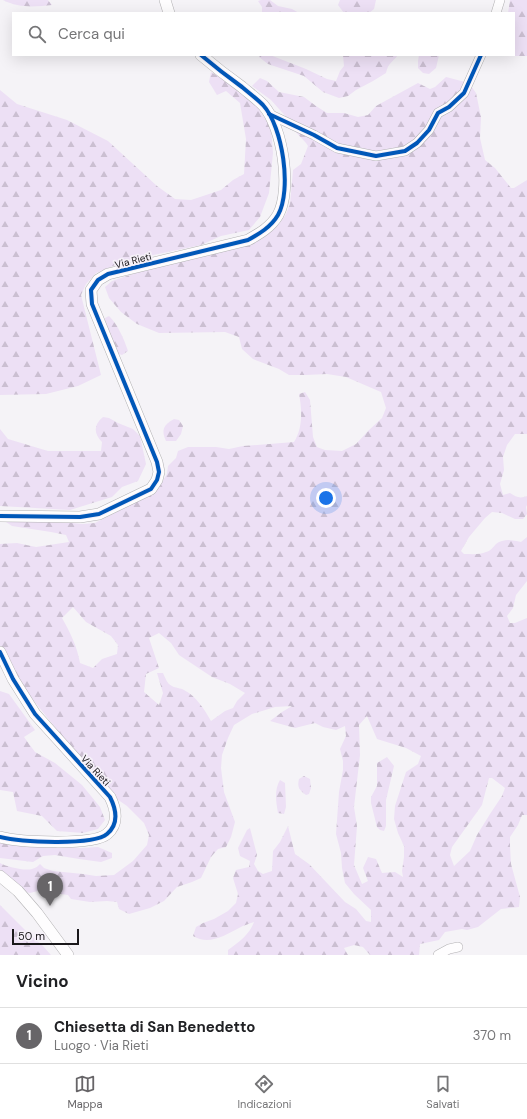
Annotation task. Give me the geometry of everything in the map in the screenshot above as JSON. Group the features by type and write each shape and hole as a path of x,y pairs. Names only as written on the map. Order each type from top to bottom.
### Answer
{"street":[{"path":"165,0 169,12"},
{"path":"496,12 500,0"},
{"name":"Via Rieti","path":"0,516 80,516 99,514 151,489 157,480 159,472 157,462 92,304 91,290 98,280 108,274 248,240 260,234 267,228 277,216 281,207 285,193 283,153 269,114 263,105 253,96 202,56"},
{"path":"269,114 314,135 337,148 376,156 406,152 429,130 438,113 449,107 464,93 481,56"},
{"name":"Via Rieti","path":"0,652 13,679 35,714 110,797 115,807 116,816 111,829 107,834 97,839 54,842 6,839 0,837"},
{"path":"0,876 18,891 37,913 68,955"},
{"path":"438,955 458,947"}],"green space":[{"path":"3,0 48,0 52,5 21,6"},
{"path":"270,0 278,6 292,9 297,12 262,12 262,7 258,1"},
{"path":"340,0 376,0 374,9 370,12 343,12 338,5"},
{"path":"510,0 527,0 527,56 515,56 515,12 508,12"},
{"path":"273,56 327,79 336,81 344,66 343,56 397,56 389,65 386,73 348,96 339,98 323,92 304,76 268,64 259,57"},
{"path":"419,56 439,56 436,68 429,74 423,73 418,68"},
{"path":"211,72 231,84 254,102 271,128 273,153 269,193 260,217 249,230 221,236 201,245 125,261 96,273 86,284 81,295 101,375 78,386 46,394 0,395 0,90 17,104 67,120 108,141 157,186 175,199 191,200 221,190 233,180 244,174 246,139 240,103 226,91 217,95 209,82"},
{"path":"446,77 469,83 476,93 481,117 480,138 485,160 495,168 511,188 514,188 527,180 527,434 515,434 507,445 503,457 504,470 500,484 503,495 510,493 518,497 527,496 527,514 523,519 515,519 502,513 492,512 469,537 461,551 464,554 481,554 489,551 496,544 502,541 511,540 521,542 527,537 527,581 516,595 513,608 507,616 510,623 515,623 527,618 527,815 522,815 518,825 510,837 511,864 520,897 519,907 501,909 478,927 467,930 462,929 445,932 439,940 420,944 419,955 370,955 363,947 354,945 344,948 348,955 228,955 228,950 247,934 254,922 211,940 199,939 193,936 196,927 228,911 236,903 238,894 233,878 236,870 249,867 250,861 240,856 238,848 247,830 250,828 257,855 254,864 258,871 263,874 272,871 273,851 280,842 288,826 295,854 309,864 345,902 356,909 366,921 371,922 371,910 345,883 341,853 336,834 339,792 343,770 343,761 340,749 346,736 345,726 336,730 323,727 315,723 295,728 270,721 292,706 275,707 252,714 234,725 222,755 221,768 224,792 235,822 231,837 226,847 218,849 211,857 201,878 177,887 164,901 150,908 129,914 119,909 117,902 90,902 71,899 68,895 41,890 30,893 21,891 0,874 0,863 21,869 36,868 40,864 44,868 53,871 96,876 114,875 133,861 147,845 149,835 144,823 127,806 114,797 58,731 30,696 12,666 0,650 0,544 17,543 36,547 69,542 66,535 12,526 6,522 95,523 128,506 159,487 167,474 168,466 176,458 178,451 188,447 216,447 229,449 243,446 294,442 299,431 301,418 299,394 305,392 310,400 313,437 317,447 325,450 342,451 356,444 382,418 386,408 381,392 346,377 327,374 289,375 279,369 253,359 242,349 239,337 225,332 159,333 137,324 121,312 109,298 105,287 112,281 139,272 250,244 262,239 280,223 290,204 293,170 301,164 308,146 292,128 289,120 271,100 252,86 260,78 267,81 279,92 304,97 327,113 344,113 358,117 368,115 376,106 418,83 430,89 435,87","holes":["73,607 86,622 111,636 118,645 117,654 102,659 93,668 80,663 73,639 62,618","159,633 171,643 179,655 212,677 230,684 245,693 237,701 233,708 225,711 211,721 193,696 183,689 170,685 163,673 157,673 163,693 159,705 144,692 146,674 159,668 149,638","367,716 377,739 406,748 421,756 418,764 406,772 395,806 394,819 404,846 403,877 395,872 382,873 376,859 368,857 363,868 368,881 362,884 354,865 357,826 354,807 360,755 359,725","489,778 492,778 505,788 502,796 477,835 470,851 454,866 450,855 452,847 482,805"]},
{"path":"109,316 120,332 128,351 122,355 116,353 105,325 105,318"},
{"path":"103,417 109,418 133,429 140,436 146,464 138,481 122,487 112,497 70,510 0,506 0,429 8,439 48,451 101,451 102,442 97,436 96,426"},
{"path":"174,419 179,420 183,426 181,434 176,441 166,441 163,431 164,428 167,423"},
{"path":"0,691 9,694 35,730 24,737 35,752 55,763 82,785 100,807 105,820 98,829 83,833 57,831 42,816 17,811 13,792 0,790"},
{"path":"387,757 394,766 386,800 386,826 384,831 377,827 371,797 377,786 377,763"},
{"path":"304,776 310,779 311,788 309,794 306,795 298,786 299,779"},
{"path":"280,780 285,783 286,807 284,814 278,813 277,805 276,792"},
{"path":"0,843 83,848 98,847 112,853 112,858 101,862 55,855 43,856 33,862 0,858"},
{"path":"0,905 43,946 51,955 0,955"}],"cycle path":[{"path":"0,516 80,517 99,514 151,489 157,480 159,472 157,462 92,304 91,290 98,280 108,274 248,240 268,227 278,215 282,204 285,175 280,143 276,128 270,115 258,100 202,56"},
{"path":"269,114 314,135 337,148 376,156 405,151 417,143 429,130 438,113 449,107 464,93 481,56"},
{"path":"0,652 13,679 35,714 110,797 115,811 115,821 111,830 99,838 72,842 55,842 0,837"}],"place":[{"name":"Chiesetta di San Benedetto","path":"50,906"}]}
